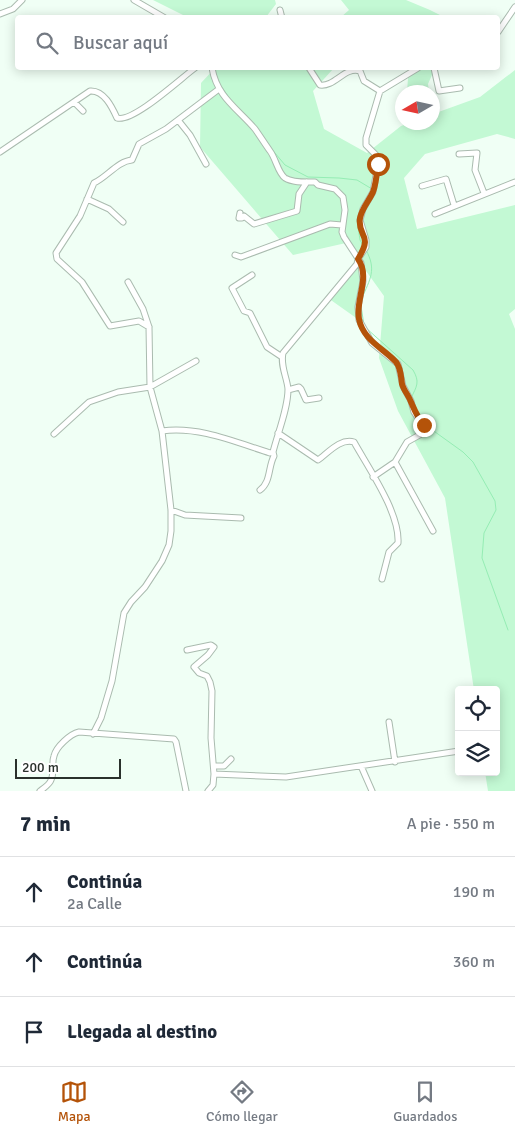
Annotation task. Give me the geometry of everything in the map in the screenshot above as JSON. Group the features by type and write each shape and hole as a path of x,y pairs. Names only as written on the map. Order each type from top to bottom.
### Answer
{"street":[{"path":"0,14 13,9 22,0"},
{"path":"134,0 160,15"},
{"path":"500,29 515,7"},
{"path":"280,10 281,15"},
{"path":"0,152 90,91 96,91 108,100 117,118 126,118 142,110 192,70"},
{"path":"212,70 219,89 256,130 278,163 279,170 283,176 292,180 315,182 318,185 335,190 343,197 345,210 342,225 344,237 361,263 363,281 358,307 359,320 372,343 398,364 403,386 417,417 425,429 423,433 407,442 395,462 373,477"},
{"path":"310,70 320,85 323,85 352,70"},
{"path":"358,70 364,81 380,91"},
{"path":"260,490 264,487 270,471 286,404 288,390 283,354 357,264 365,248 366,240 360,220 363,209 373,192 378,164 376,155 366,145 366,138 380,91 415,70"},
{"path":"434,70 439,91 460,88"},
{"path":"149,327 139,321 110,326 82,282 57,259 56,253 80,216 94,183 124,162 132,160 139,144 178,120 219,89"},
{"path":"74,102 83,111"},
{"path":"178,120 190,135 206,164"},
{"path":"459,154 477,153 475,170 484,194"},
{"path":"422,186 446,180 454,205"},
{"path":"240,213 239,218 244,216 254,224 297,210 299,207 299,194 307,182"},
{"path":"435,214 515,182"},
{"path":"87,199 109,209 123,222"},
{"path":"235,255 241,257 330,224 342,225"},
{"path":"252,275 233,286 232,289 244,311 250,313 268,347 282,357"},
{"path":"93,734 101,718 112,681 124,613 145,587 162,561 169,546 171,510 162,431 150,388 149,327 143,309 128,282"},
{"path":"54,434 89,402 118,392 150,388 196,361"},
{"path":"288,390 299,387 306,400 319,398"},
{"path":"162,431 178,428 193,430 270,453 273,452"},
{"path":"278,432 318,460 345,442 354,442 394,517 399,541 388,552 382,579"},
{"path":"395,462 433,531"},
{"path":"171,510 185,515 241,518"},
{"path":"187,650 211,645 214,647 194,667 200,673 207,676 212,691 211,738 214,774 213,785 208,791"},
{"path":"389,722 395,762"},
{"path":"40,791 51,782 54,755 61,744 75,733 106,733 174,739 186,791"},
{"path":"214,774 286,777 455,752"},
{"path":"214,766 224,766 231,759"},
{"path":"361,766 372,791"}],"green space":[{"path":"153,0 275,0 276,4 268,15 183,15"},
{"path":"341,0 406,0 440,15 343,15 349,10"},
{"path":"213,70 332,70 313,91 324,129 367,153 396,130 440,130 440,111 480,97 515,70 515,139 497,134 425,154 404,178 417,229 515,205 515,309 509,314 515,329 515,791 488,791 486,776 500,776 500,686 473,686 445,498 398,411 379,358 384,296 346,243 293,255 200,147 201,83"},
{"path":"414,70 434,70 428,85 408,85 408,78 415,73"},
{"path":"357,264 360,266 363,280 359,320 328,298"}],"waterway":[{"path":"219,83 232,102"},
{"path":"270,147 285,165 308,177 357,180 372,189"},
{"path":"358,217 360,240 364,247"},
{"path":"362,298 370,280 372,269 366,250"},
{"path":"361,306 364,325"},
{"path":"366,328 413,370 417,384 411,398"},
{"path":"424,424 463,452 473,462 495,501 496,510 484,533 482,558 508,630"}],"route":[{"path":"378,164 373,192 363,209 360,220 366,240 366,247 358,259 361,263 363,281 358,307 359,320 372,343 398,364 403,386 411,401 414,412 424,425"}]}
